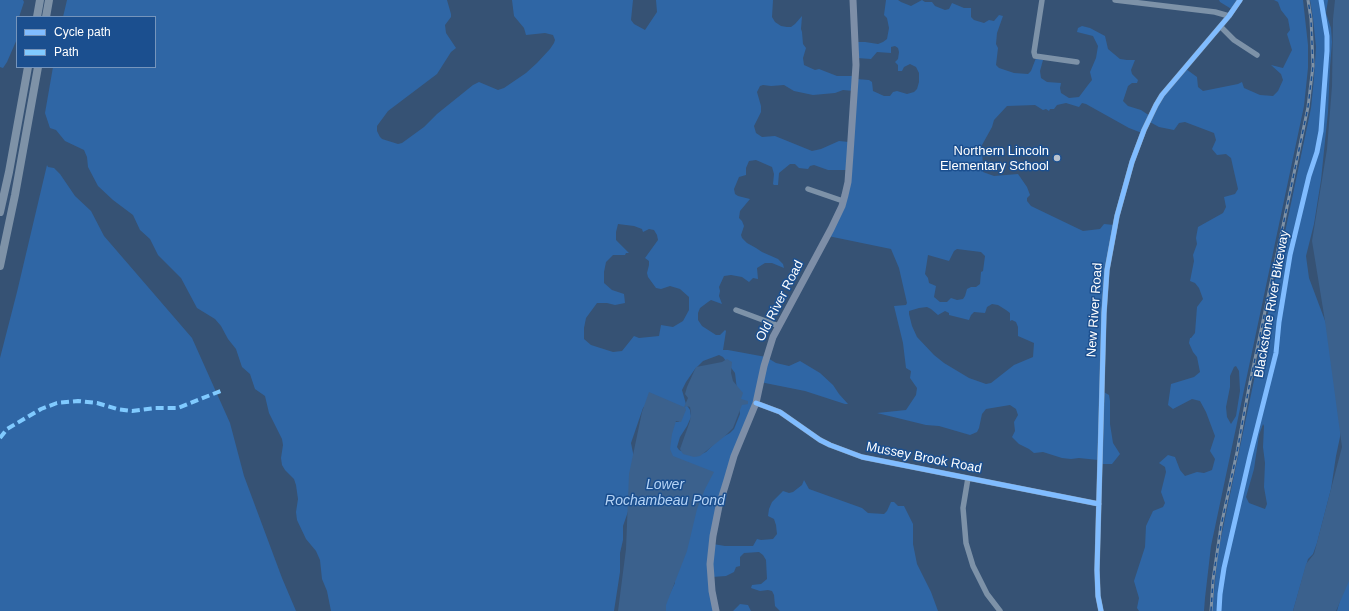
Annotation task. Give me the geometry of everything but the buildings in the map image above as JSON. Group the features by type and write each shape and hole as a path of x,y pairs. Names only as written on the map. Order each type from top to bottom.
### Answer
{"highway":[{"path":"38,14 39,0"},
{"path":"46,16 49,0"},
{"path":"0,212 13,153 28,68"},
{"path":"0,266 38,68"}],"main road":[{"name":"Old River Road","path":"716,611 712,591 710,564 713,536 719,506 734,456 756,403 769,347 827,236 843,201 848,182 856,65 853,0"}],"street":[{"path":"1042,0 1034,52 1035,56 1077,62"},
{"path":"1115,0 1215,12 1230,16"},
{"name":"New River Road","path":"1102,611 1097,585 1104,313 1107,270 1112,238 1122,195 1143,134 1156,105 1162,95 1230,16 1240,0"},
{"path":"1221,27 1234,40 1257,55"},
{"path":"808,189 843,201"},
{"path":"736,310 779,326"},
{"name":"Mussey Brook Road","path":"756,403 780,412 830,446 868,458 1099,504"},
{"path":"968,478 963,508 966,543 973,566 988,594 1000,611"}],"shaded area":[{"path":"0,0 23,0 24,2 19,16 16,16 16,41 7,62 3,68 0,67"},
{"path":"67,0 447,0 451,17 445,25 446,33 456,48 451,52 437,74 388,111 377,126 377,131 382,139 398,144 402,143 424,127 437,114 473,85 479,82 498,90 504,88 526,73 550,49 555,40 553,35 545,33 526,35 524,28 514,16 512,0 633,0 631,20 634,24 645,30 657,12 656,0 773,0 772,17 775,22 781,26 791,27 802,16 801,29 803,44 806,48 803,58 804,65 815,70 819,69 837,76 854,76 856,79 869,80 872,82 873,91 884,96 890,96 893,92 897,91 907,94 914,92 917,89 919,82 919,73 916,67 910,64 904,67 902,71 898,71 898,65 895,62 898,59 899,52 898,48 895,46 891,47 891,53 877,52 871,59 857,58 855,42 878,44 887,39 889,28 887,18 884,15 886,0 898,0 911,6 922,0 925,2 932,2 935,6 945,10 949,9 952,3 964,8 971,8 971,17 974,20 984,23 989,20 994,21 999,15 1003,16 997,33 996,44 998,48 996,65 999,68 1014,73 1028,74 1031,71 1036,58 1043,60 1040,71 1041,78 1047,82 1061,83 1061,93 1069,98 1079,97 1092,80 1090,72 1096,58 1098,46 1093,36 1077,32 1078,28 1082,26 1090,28 1105,36 1108,49 1120,59 1135,60 1131,70 1132,74 1138,80 1137,83 1132,83 1128,86 1123,101 1128,106 1141,110 1150,116 1162,96 1186,69 1197,77 1198,87 1203,91 1242,82 1244,88 1260,95 1273,96 1278,91 1283,80 1281,74 1271,65 1283,68 1292,50 1287,34 1290,30 1288,19 1281,10 1278,2 1274,0 1303,0 1308,45 1308,68 1304,106 1211,546 1204,611 1139,611 1137,608 1139,598 1134,581 1145,547 1146,526 1153,511 1163,507 1165,503 1161,492 1166,472 1165,467 1159,463 1168,455 1175,457 1180,470 1185,476 1197,472 1204,473 1212,470 1215,459 1210,451 1215,436 1200,401 1192,399 1173,409 1168,405 1171,384 1194,377 1200,372 1197,357 1189,343 1190,338 1195,333 1197,307 1203,299 1199,288 1195,283 1190,281 1194,261 1193,255 1197,244 1196,238 1198,227 1223,213 1226,207 1224,197 1235,194 1238,189 1231,158 1226,154 1217,155 1212,149 1216,140 1214,133 1185,122 1179,123 1174,130 1159,127 1148,121 1142,133 1129,128 1082,103 1079,107 1066,103 1057,105 1054,109 1050,109 1049,111 1046,109 1043,110 1035,105 1007,106 994,120 992,127 982,145 983,172 994,176 1018,174 1027,187 1030,195 1027,198 1027,201 1031,206 1083,231 1100,229 1104,224 1114,225 1109,261 1102,391 1109,395 1110,424 1113,443 1120,454 1112,464 1100,464 1098,460 1062,458 1043,452 1034,453 1019,444 1012,437 1015,431 1014,422 1018,415 1016,409 1010,405 986,409 982,414 977,432 970,435 939,426 926,425 877,413 906,410 916,395 917,388 910,378 911,371 906,368 903,343 894,306 906,305 907,303 899,268 891,249 828,236 840,208 848,170 828,170 814,165 810,166 808,169 799,168 795,164 790,164 779,173 778,185 774,185 774,174 772,167 756,160 749,161 746,168 746,175 739,177 734,189 735,194 750,199 740,211 739,218 744,226 741,235 742,238 747,243 762,252 778,259 783,264 784,268 772,263 765,263 757,268 758,279 753,278 749,282 742,277 731,275 724,276 719,287 719,296 722,304 711,300 708,302 700,308 698,320 702,326 716,335 720,335 725,330 726,331 723,350 766,357 776,363 789,366 800,361 820,373 833,385 848,404 805,391 760,382 736,450 713,544 725,546 753,546 757,539 773,539 777,534 776,525 774,519 768,516 772,502 783,491 789,493 793,492 802,485 804,480 809,489 862,508 868,513 884,514 891,502 894,502 898,506 904,506 913,524 913,544 917,564 931,592 938,611 780,611 775,606 772,591 760,591 751,588 752,585 761,584 767,579 766,560 759,552 744,553 740,557 740,566 736,567 734,572 726,576 712,577 717,611 665,611 664,605 675,583 664,453 675,422 679,422 681,418 653,396 643,408 631,443 636,468 632,500 623,526 623,540 620,553 620,572 614,611 331,611 327,591 322,579 320,560 316,551 306,539 297,520 296,512 298,499 296,485 294,479 282,465 282,439 269,413 265,396 255,389 250,374 242,367 236,349 228,339 221,326 215,319 197,308 181,278 158,255 150,239 140,230 133,215 113,200 98,186 88,167 87,157 84,150 65,141 56,130 50,128 45,113 53,68 156,68 156,16 63,16","holes":["784,85 794,91 813,95 835,93 843,90 854,91 849,142 839,141 821,149 812,151 775,136 762,137 756,133 754,126 761,112 757,92 760,86","618,224 634,226 642,229 643,232 649,229 654,230 658,240 645,258 649,261 647,273 648,277 656,288 661,289 670,286 680,289 689,297 689,310 683,321 673,327 661,325 659,336 639,338 634,336 622,351 613,352 591,345 584,339 584,328 586,318 597,303 615,305 625,303 624,294 612,290 604,283 606,262 613,255 625,255 626,253 629,253 616,240","957,249 981,252 985,256 980,284 976,287 967,289 963,299 957,300 951,298 947,302 940,302 934,297 936,286 929,283 925,274 928,255 949,261 954,251","992,304 998,305 1010,313 1010,321 1012,320 1016,322 1018,327 1018,336 1034,343 1033,357 1014,365 991,383 986,384 969,378 934,355 917,337 909,314 909,311 927,307 938,315 945,311 949,313 949,315 969,320 974,312 985,313 987,307","719,355 723,357 735,373 740,414 734,429 730,433 719,439 706,452 697,456 690,455 679,450 677,447 680,437 691,417 690,410 686,404 682,390 695,369 703,361","1236,366 1239,371 1240,391 1236,416 1231,424 1227,417 1226,407 1230,387 1230,376 1234,367"]},
{"path":"1219,0 1240,0 1233,10"},
{"path":"1310,0 1328,0 1326,13 1331,28 1332,42 1328,112 1321,180 1314,224 1306,256 1309,278 1333,342 1343,416 1340,437 1331,489 1317,543 1313,554 1308,559 1293,611 1212,611 1218,552 1311,108 1316,47","holes":["1263,424 1264,487 1267,504 1265,509 1249,503 1246,497 1254,469 1259,435"]},
{"path":"47,165 48,167 54,168 60,174 75,196 91,211 104,236 192,338 230,423 244,476 282,578 296,611 0,611 0,358"},
{"path":"1349,569 1349,611 1337,611 1340,600"},
{"path":"740,604 748,605 751,611 733,611"}],"water":[{"path":"1335,0 1349,0 1349,581 1336,611 1293,611 1306,564 1314,554 1342,447 1325,321 1312,241 1327,149 1332,86 1333,19"},
{"name":"Lower Rochambeau Pond","path":"727,359 732,362 731,373 733,381 743,393 741,399 748,401 748,404 742,405 733,428 700,456 694,457 683,454 680,449 690,421 691,413 690,407 687,406 685,407 686,410 681,422 676,421 672,434 670,449 673,456 714,472 697,509 687,551 666,605 666,611 618,611 626,549 629,474 642,412 649,392 684,407 688,398 685,394 687,387 696,367 722,362"}],"railway":[{"path":"1211,611 1213,580 1221,526 1308,107 1313,66 1311,19 1308,0"}],"marked path":[{"path":"0,438 7,429 41,409 57,403 78,401 97,403 117,409 132,411 155,408 178,408 223,390"}],"cycle path":[{"path":"1101,611 1098,596 1097,570 1104,313 1107,270 1117,216 1132,162 1144,130 1156,105 1162,95 1229,16 1240,0"},
{"name":"Blackstone River Bikeway","path":"1219,611 1224,568 1276,353 1279,322 1290,255 1309,176 1317,152 1321,131 1327,51 1327,36 1321,0"},
{"path":"756,403 780,412 820,440 862,457 1099,504"}],"place":[{"name":"Northern Lincoln Elementary School","path":"1057,158"}]}
